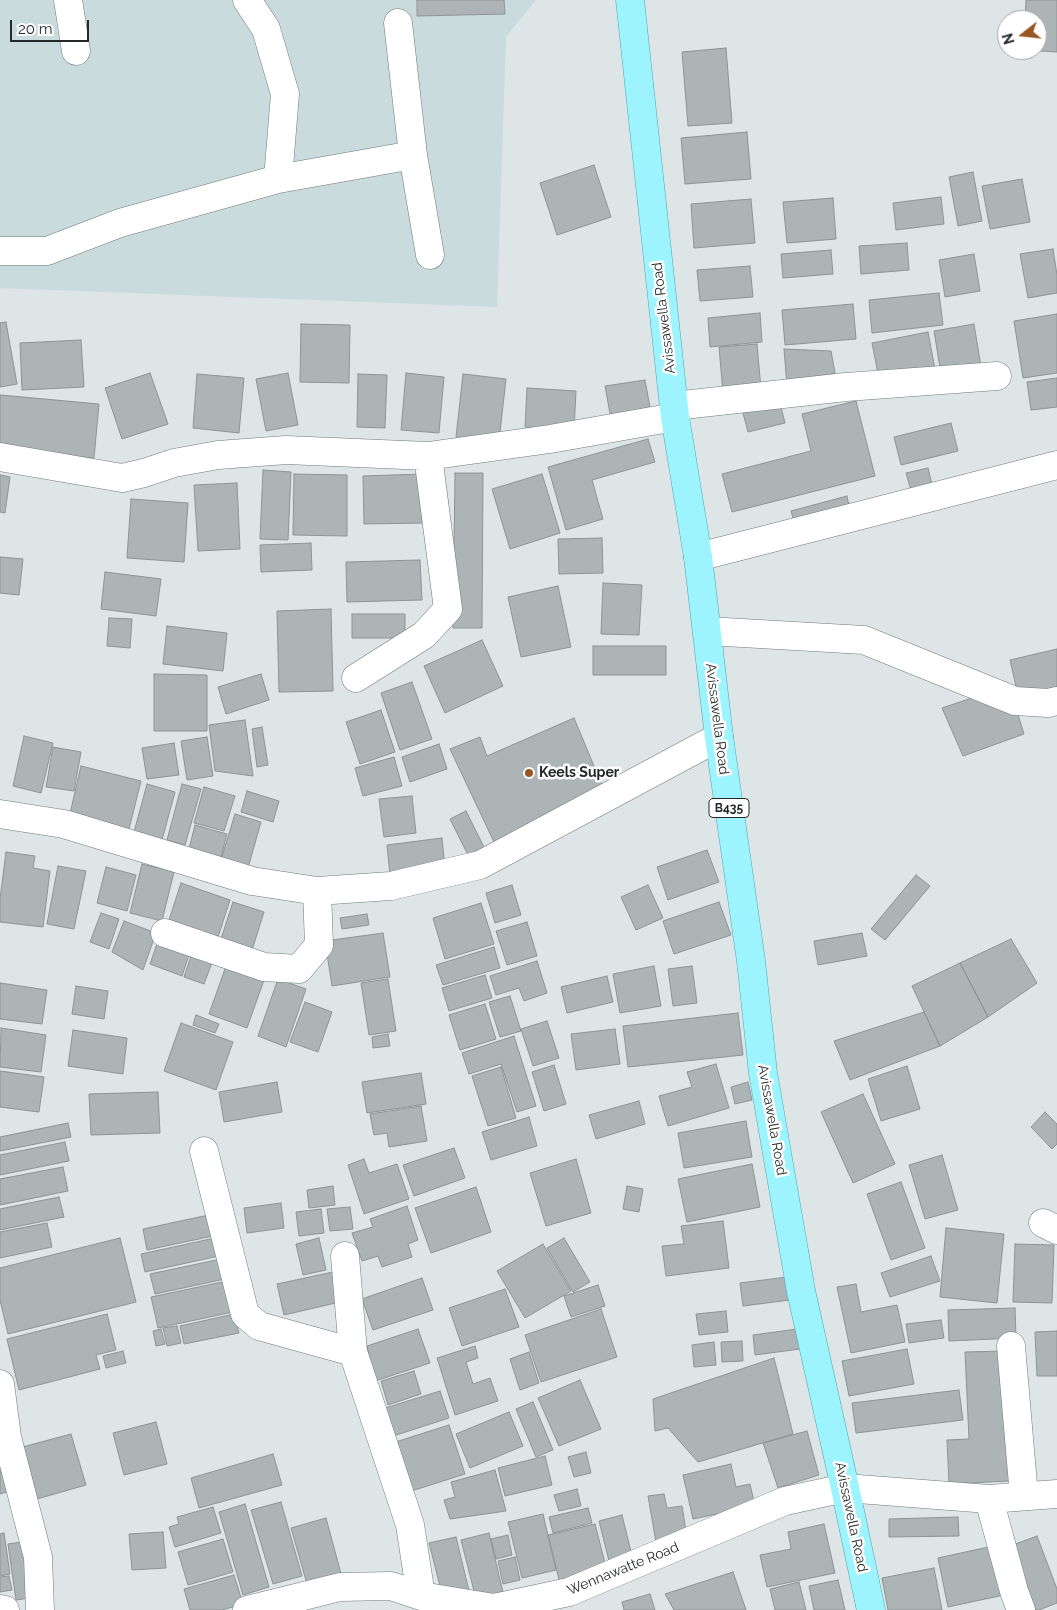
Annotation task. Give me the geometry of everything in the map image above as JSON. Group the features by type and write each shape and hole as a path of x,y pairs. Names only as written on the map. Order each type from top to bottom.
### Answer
{"main road":[{"name":"Avissawella Road","path":"630,0 648,180 675,412 698,557 719,737 751,961 763,1073 801,1291 846,1488 871,1610"}],"street":[{"path":"68,0 76,51"},
{"path":"247,0 266,29 285,94 278,179"},
{"path":"398,23 413,155 430,255"},
{"path":"0,251 47,251 120,223 278,179 413,155"},
{"path":"0,457 122,478 174,463 218,455 286,450 428,456 550,439 675,412 846,387 997,376"},
{"path":"356,678 424,635 448,609 428,456"},
{"path":"698,557 1057,465"},
{"path":"707,632 864,640 1016,701 1048,703 1057,701"},
{"path":"0,814 64,824 252,881 317,891 391,886 480,864 719,737"},
{"path":"166,933 264,967 299,969 319,945 317,891"},
{"path":"204,1151 245,1314 259,1326 353,1352"},
{"path":"345,1256 353,1352 410,1525 421,1596"},
{"path":"1011,1346 1024,1496"},
{"path":"0,1384 7,1437 38,1558 40,1610"},
{"name":"Wennawatte Road","path":"247,1610 340,1587 391,1586 421,1596 494,1608 572,1601 784,1501 846,1488 989,1499 1057,1494"},
{"path":"989,1499 1021,1610"},
{"path":"0,1609 4,1610"}],"shaded area":[{"path":"0,0 536,0 506,37 497,307 0,288"}],"building":[{"path":"417,0 504,0 505,14 417,16"},
{"path":"1026,0 1057,0 1057,52 1047,51 1047,10 1026,10"},
{"path":"726,48 732,123 688,126 682,52"},
{"path":"747,132 751,179 685,184 681,138"},
{"path":"594,165 611,217 557,235 540,183"},
{"path":"973,172 982,221 958,226 949,177"},
{"path":"1022,179 1030,222 990,229 982,186"},
{"path":"941,197 944,224 896,230 893,203"},
{"path":"833,198 836,239 787,243 783,202"},
{"path":"751,199 755,243 694,248 691,204"},
{"path":"907,243 909,270 861,274 859,246"},
{"path":"1053,249 1057,275 1057,293 1028,298 1020,254"},
{"path":"831,250 833,274 783,278 781,254"},
{"path":"974,254 980,291 945,297 939,260"},
{"path":"750,266 753,297 700,301 697,270"},
{"path":"939,293 943,325 872,333 869,300"},
{"path":"853,304 856,339 785,345 782,310"},
{"path":"760,313 762,342 710,347 708,318"},
{"path":"1057,314 1057,373 1023,378 1014,321"},
{"path":"6,322 17,384 0,387 0,323"},
{"path":"301,324 350,325 349,383 300,382"},
{"path":"974,324 982,373 942,380 934,331"},
{"path":"928,332 935,369 879,379 872,343"},
{"path":"81,340 84,387 22,390 20,343"},
{"path":"757,344 761,389 723,393 719,347"},
{"path":"784,349 831,351 835,373 787,386"},
{"path":"150,373 168,424 122,439 105,388"},
{"path":"288,373 298,425 266,431 256,379"},
{"path":"406,373 444,377 439,433 401,430"},
{"path":"197,374 244,378 239,433 193,428"},
{"path":"358,374 387,375 385,428 357,427"},
{"path":"463,374 506,379 499,441 456,437"},
{"path":"1057,378 1057,407 1031,410 1027,382"},
{"path":"645,380 651,413 611,419 605,386"},
{"path":"527,388 576,391 574,430 525,427"},
{"path":"0,395 99,404 94,458 0,450"},
{"path":"856,401 875,476 732,512 722,474 811,451 802,414"},
{"path":"780,403 785,423 748,432 743,413"},
{"path":"951,423 958,451 901,465 894,437"},
{"path":"648,439 655,462 592,480 603,519 566,530 548,467"},
{"path":"928,468 933,489 912,494 906,473"},
{"path":"263,470 291,472 288,540 260,539"},
{"path":"455,473 483,473 482,628 453,628"},
{"path":"294,474 347,475 347,536 293,535"},
{"path":"422,474 424,523 364,524 363,476"},
{"path":"542,474 560,533 510,549 492,489"},
{"path":"0,475 10,477 5,513 0,512"},
{"path":"237,483 240,549 198,551 194,485"},
{"path":"847,496 850,511 795,525 791,511"},
{"path":"131,499 188,503 184,562 127,558"},
{"path":"602,538 603,573 559,574 558,539"},
{"path":"311,543 312,570 261,572 260,545"},
{"path":"0,557 23,559 19,595 0,593"},
{"path":"420,560 422,600 347,602 346,562"},
{"path":"105,572 161,579 156,616 101,609"},
{"path":"603,583 642,585 639,635 601,634"},
{"path":"558,586 571,647 521,657 508,597"},
{"path":"331,609 333,691 279,692 277,611"},
{"path":"352,614 405,614 405,638 352,638"},
{"path":"109,618 132,619 130,648 107,646"},
{"path":"167,626 227,633 223,671 163,664"},
{"path":"482,640 503,686 445,713 424,666"},
{"path":"593,646 666,646 666,675 593,675"},
{"path":"1057,649 1057,687 1018,695 1010,660"},
{"path":"154,674 207,675 207,731 154,731"},
{"path":"261,674 269,700 226,714 218,687"},
{"path":"412,682 432,739 400,750 381,693"},
{"path":"978,696 1016,708 1024,734 963,756 942,708"},
{"path":"381,710 395,752 360,764 346,722"},
{"name":"Keels Super","path":"574,718 604,790 494,842 450,749 480,737 487,756"},
{"path":"245,720 253,776 215,771 209,725"},
{"path":"262,727 268,765 257,767 252,729"},
{"path":"24,736 53,743 41,793 13,786"},
{"path":"207,737 213,776 187,780 181,741"},
{"path":"174,743 179,775 147,779 142,748"},
{"path":"439,744 447,769 410,782 402,757"},
{"path":"53,747 81,752 74,791 46,787"},
{"path":"394,757 402,786 363,796 355,768"},
{"path":"81,766 141,781 128,833 69,818"},
{"path":"147,784 175,792 162,840 134,832"},
{"path":"182,784 201,789 185,845 167,840"},
{"path":"204,787 235,796 224,831 194,823"},
{"path":"247,791 279,801 273,822 241,812"},
{"path":"412,796 416,833 384,837 379,799"},
{"path":"466,811 487,853 471,861 450,819"},
{"path":"235,814 261,822 248,868 221,860"},
{"path":"195,825 227,834 220,861 188,853"},
{"path":"442,838 445,869 390,875 387,845"},
{"path":"707,850 719,882 668,900 657,867"},
{"path":"6,852 35,856 33,868 50,871 43,927 0,922 0,899"},
{"path":"142,864 174,872 162,921 130,913"},
{"path":"58,866 86,871 74,929 47,924"},
{"path":"106,867 136,875 127,911 97,903"},
{"path":"916,875 930,886 885,940 871,929"},
{"path":"181,883 230,900 217,940 168,923"},
{"path":"512,885 521,915 495,923 486,893"},
{"path":"648,885 663,918 636,930 621,897"},
{"path":"233,902 264,912 252,950 221,939"},
{"path":"719,902 731,935 674,954 663,921"},
{"path":"481,903 494,944 445,959 433,918"},
{"path":"101,913 119,919 109,949 90,942"},
{"path":"367,914 369,925 342,929 340,918"},
{"path":"124,921 156,933 143,970 112,952"},
{"path":"527,922 537,956 507,965 496,931"},
{"path":"383,933 390,977 332,986 325,941"},
{"path":"862,933 867,956 818,965 814,941"},
{"path":"1011,939 1037,983 988,1017 960,963"},
{"path":"158,941 190,952 182,976 150,964"},
{"path":"494,947 500,968 443,985 436,965"},
{"path":"192,953 213,960 204,984 184,977"},
{"path":"537,961 547,993 524,1001 519,988 496,995 490,976"},
{"path":"960,963 988,1017 940,1046 912,986"},
{"path":"226,966 264,980 247,1028 209,1014"},
{"path":"654,966 661,1006 620,1013 613,974"},
{"path":"692,966 697,1003 673,1006 668,969"},
{"path":"485,975 492,998 449,1011 442,988"},
{"path":"607,976 613,1002 567,1013 561,987"},
{"path":"278,979 306,989 286,1047 258,1036"},
{"path":"388,979 396,1031 369,1035 361,983"},
{"path":"0,983 47,990 42,1024 0,1019"},
{"path":"76,986 108,991 104,1019 72,1014"},
{"path":"510,996 521,1031 500,1037 489,1002"},
{"path":"305,1002 332,1012 318,1052 290,1042"},
{"path":"485,1004 496,1039 460,1050 449,1015"},
{"path":"924,1012 940,1046 850,1080 834,1041"},
{"path":"738,1013 743,1055 628,1067 623,1026"},
{"path":"196,1015 219,1024 215,1033 193,1025"},
{"path":"547,1021 559,1058 533,1066 521,1029"},
{"path":"181,1023 233,1042 216,1090 164,1071"},
{"path":"1,1028 46,1035 41,1072 0,1067"},
{"path":"615,1029 620,1064 576,1070 571,1034"},
{"path":"73,1030 127,1038 123,1074 68,1066"},
{"path":"388,1034 390,1046 373,1048 372,1037"},
{"path":"514,1036 536,1106 517,1112 501,1064 469,1074 462,1053"},
{"path":"716,1064 729,1108 668,1126 659,1096 692,1087 687,1072"},
{"path":"554,1065 566,1104 544,1111 532,1072"},
{"path":"907,1066 920,1109 881,1121 868,1079"},
{"path":"501,1067 516,1118 488,1126 472,1076"},
{"path":"0,1071 44,1077 39,1112 0,1107"},
{"path":"421,1073 426,1104 367,1113 362,1082"},
{"path":"277,1082 282,1112 224,1122 219,1092"},
{"path":"748,1082 752,1100 735,1104 731,1087"},
{"path":"158,1092 160,1133 91,1135 89,1094"},
{"path":"863,1094 895,1164 853,1183 821,1112"},
{"path":"639,1101 645,1124 596,1139 589,1115"},
{"path":"421,1106 427,1141 389,1147 387,1133 374,1135 370,1114"},
{"path":"1045,1112 1057,1124 1057,1144 1052,1149 1031,1127"},
{"path":"529,1117 537,1146 491,1160 482,1132"},
{"path":"746,1121 752,1157 684,1168 678,1133"},
{"path":"68,1123 71,1137 0,1151 0,1137"},
{"path":"65,1142 69,1161 0,1175 0,1155"},
{"path":"454,1148 465,1178 414,1196 403,1165"},
{"path":"942,1155 958,1210 925,1219 909,1165"},
{"path":"364,1159 369,1173 397,1164 409,1199 364,1214 348,1165"},
{"path":"576,1159 591,1213 546,1226 530,1173"},
{"path":"752,1164 760,1207 687,1222 678,1179"},
{"path":"63,1167 68,1191 0,1205 0,1179"},
{"path":"901,1182 925,1248 891,1260 867,1194"},
{"path":"333,1186 335,1205 309,1208 307,1190"},
{"path":"627,1186 643,1189 639,1212 623,1209"},
{"path":"476,1187 491,1232 431,1253 415,1208"},
{"path":"59,1197 64,1217 0,1230 0,1209"},
{"path":"281,1203 284,1228 247,1233 244,1208"},
{"path":"407,1206 418,1240 408,1244 412,1257 382,1267 378,1256 362,1261 352,1233 373,1227 370,1219"},
{"path":"350,1207 353,1229 330,1231 327,1209"},
{"path":"321,1209 324,1233 299,1236 296,1212"},
{"path":"209,1215 213,1236 147,1250 143,1229"},
{"path":"723,1221 729,1268 666,1276 662,1246 684,1244 681,1226"},
{"path":"47,1223 52,1247 0,1258 0,1232"},
{"path":"946,1228 1004,1234 997,1303 940,1297"},
{"path":"120,1238 136,1302 8,1334 0,1300 0,1268"},
{"path":"215,1238 219,1256 145,1272 141,1254"},
{"path":"319,1238 326,1270 303,1275 296,1244"},
{"path":"564,1238 590,1282 573,1292 547,1248"},
{"path":"543,1244 571,1291 525,1318 497,1271"},
{"path":"1015,1244 1054,1245 1052,1303 1013,1302"},
{"path":"931,1256 940,1281 890,1297 881,1273"},
{"path":"221,1259 225,1279 155,1294 150,1274"},
{"path":"333,1272 340,1302 284,1315 277,1284"},
{"path":"787,1277 790,1300 743,1306 740,1283"},
{"path":"422,1278 433,1310 373,1330 362,1299"},
{"path":"227,1281 233,1312 158,1328 151,1297"},
{"path":"856,1284 861,1312 897,1305 905,1342 851,1353 837,1287"},
{"path":"598,1285 605,1306 571,1317 564,1296"},
{"path":"505,1289 519,1327 462,1346 449,1308"},
{"path":"1015,1308 1016,1338 949,1341 948,1310"},
{"path":"601,1309 617,1357 541,1382 525,1335"},
{"path":"726,1311 728,1332 699,1335 696,1314"},
{"path":"107,1314 116,1350 96,1355 100,1369 19,1390 7,1339"},
{"path":"234,1314 239,1333 184,1344 180,1326"},
{"path":"941,1320 944,1338 909,1343 906,1324"},
{"path":"177,1326 181,1343 167,1346 163,1328"},
{"path":"161,1329 165,1344 156,1346 153,1331"},
{"path":"418,1329 430,1363 375,1381 367,1346"},
{"path":"797,1329 800,1349 755,1355 753,1335"},
{"path":"1057,1331 1057,1376 1037,1376 1035,1332"},
{"path":"742,1341 743,1361 722,1362 721,1342"},
{"path":"714,1342 716,1365 694,1367 692,1345"},
{"path":"475,1346 478,1358 466,1362 473,1384 490,1378 498,1401 455,1415 437,1358"},
{"path":"907,1349 914,1384 849,1396 842,1361"},
{"path":"123,1351 126,1363 106,1368 103,1356"},
{"path":"1004,1351 1009,1481 949,1484 947,1440 969,1439 965,1352"},
{"path":"529,1352 539,1383 520,1390 510,1359"},
{"path":"774,1358 793,1434 698,1462 668,1428 655,1431 653,1399"},
{"path":"414,1371 421,1394 388,1405 381,1381"},
{"path":"580,1380 601,1429 559,1446 538,1398"},
{"path":"959,1390 963,1420 856,1433 852,1403"},
{"path":"440,1391 449,1418 390,1437 382,1409"},
{"path":"533,1402 553,1450 536,1457 516,1409"},
{"path":"509,1412 523,1446 470,1468 456,1434"},
{"path":"156,1422 167,1464 124,1475 113,1433"},
{"path":"449,1425 465,1474 402,1494 386,1445"},
{"path":"807,1431 819,1475 778,1488 763,1443"},
{"path":"71,1434 86,1485 30,1501 15,1449"},
{"path":"586,1452 591,1473 574,1477 568,1457"},
{"path":"273,1454 282,1485 199,1508 191,1478"},
{"path":"545,1456 552,1485 505,1496 498,1468"},
{"path":"9,1464 17,1489 0,1494 0,1467"},
{"path":"731,1464 736,1487 750,1484 755,1506 693,1519 683,1475"},
{"path":"495,1470 506,1511 450,1519 444,1500 455,1497 451,1482"},
{"path":"577,1489 581,1506 559,1511 554,1495"},
{"path":"664,1494 667,1508 682,1506 687,1537 656,1542 648,1496"},
{"path":"281,1502 302,1576 273,1584 251,1510"},
{"path":"245,1504 269,1587 243,1595 219,1512"},
{"path":"213,1507 221,1533 175,1547 169,1527 179,1524 177,1517"},
{"path":"588,1508 592,1523 553,1533 549,1517"},
{"path":"543,1514 556,1570 522,1578 508,1522"},
{"path":"622,1515 634,1564 611,1569 599,1521"},
{"path":"958,1517 959,1536 889,1537 889,1519"},
{"path":"326,1518 343,1581 309,1591 291,1528"},
{"path":"595,1524 607,1571 560,1583 548,1535"},
{"path":"824,1524 835,1573 767,1587 760,1555 791,1549 788,1532"},
{"path":"163,1532 166,1568 132,1570 129,1534"},
{"path":"4,1533 10,1574 0,1576 0,1534"},
{"path":"489,1533 503,1592 476,1599 461,1540"},
{"path":"508,1535 512,1555 496,1559 491,1539"},
{"path":"1037,1536 1057,1589 1057,1603 1039,1610 1033,1610 1010,1546"},
{"path":"456,1537 470,1595 440,1586 429,1543"},
{"path":"223,1539 233,1572 188,1585 178,1552"},
{"path":"28,1541 37,1597 16,1600 8,1544"},
{"path":"993,1546 1004,1595 948,1607 938,1558"},
{"path":"515,1557 520,1580 503,1584 498,1561"},
{"path":"934,1568 942,1610 888,1610 882,1578"},
{"path":"733,1572 746,1610 674,1610 665,1594"},
{"path":"234,1575 243,1604 222,1610 190,1610 184,1589"},
{"path":"9,1576 12,1590 0,1592 0,1577"},
{"path":"838,1580 845,1610 814,1610 809,1586"},
{"path":"799,1582 806,1610 775,1610 770,1589"},
{"path":"650,1594 655,1610 624,1610 622,1602"}],"place":[{"name":"Keels Super","path":"529,773"}]}
